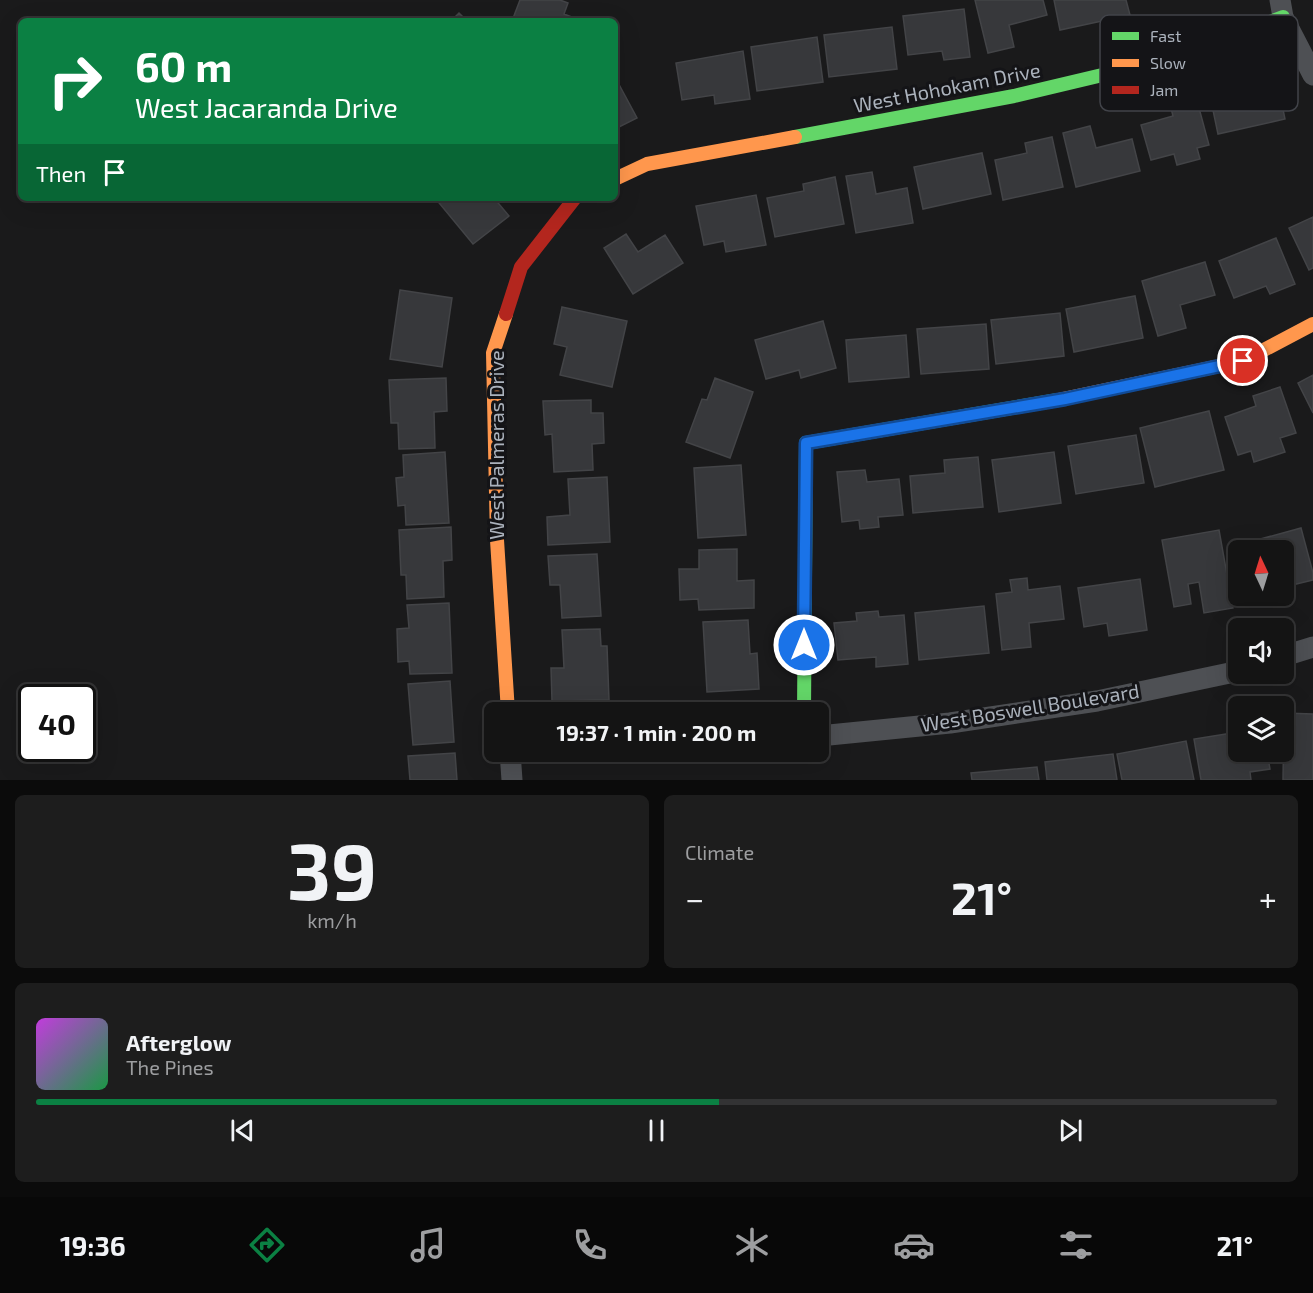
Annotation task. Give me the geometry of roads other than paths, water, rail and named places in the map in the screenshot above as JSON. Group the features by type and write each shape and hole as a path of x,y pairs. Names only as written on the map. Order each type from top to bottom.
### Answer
{"street":[{"path":"1298,43 1313,75"},
{"name":"West Hohokam Drive","path":"618,178 647,164 1014,96 1100,76"},
{"name":"West Palmeras Drive","path":"507,702 497,540 493,354 521,267 572,201"},
{"path":"804,702 806,443 1065,399 1243,361 1313,324"},
{"path":"1294,653 1313,647"},
{"name":"West Boswell Boulevard","path":"829,735 950,723 1086,703 1228,673"},
{"path":"511,762 512,780"}]}
